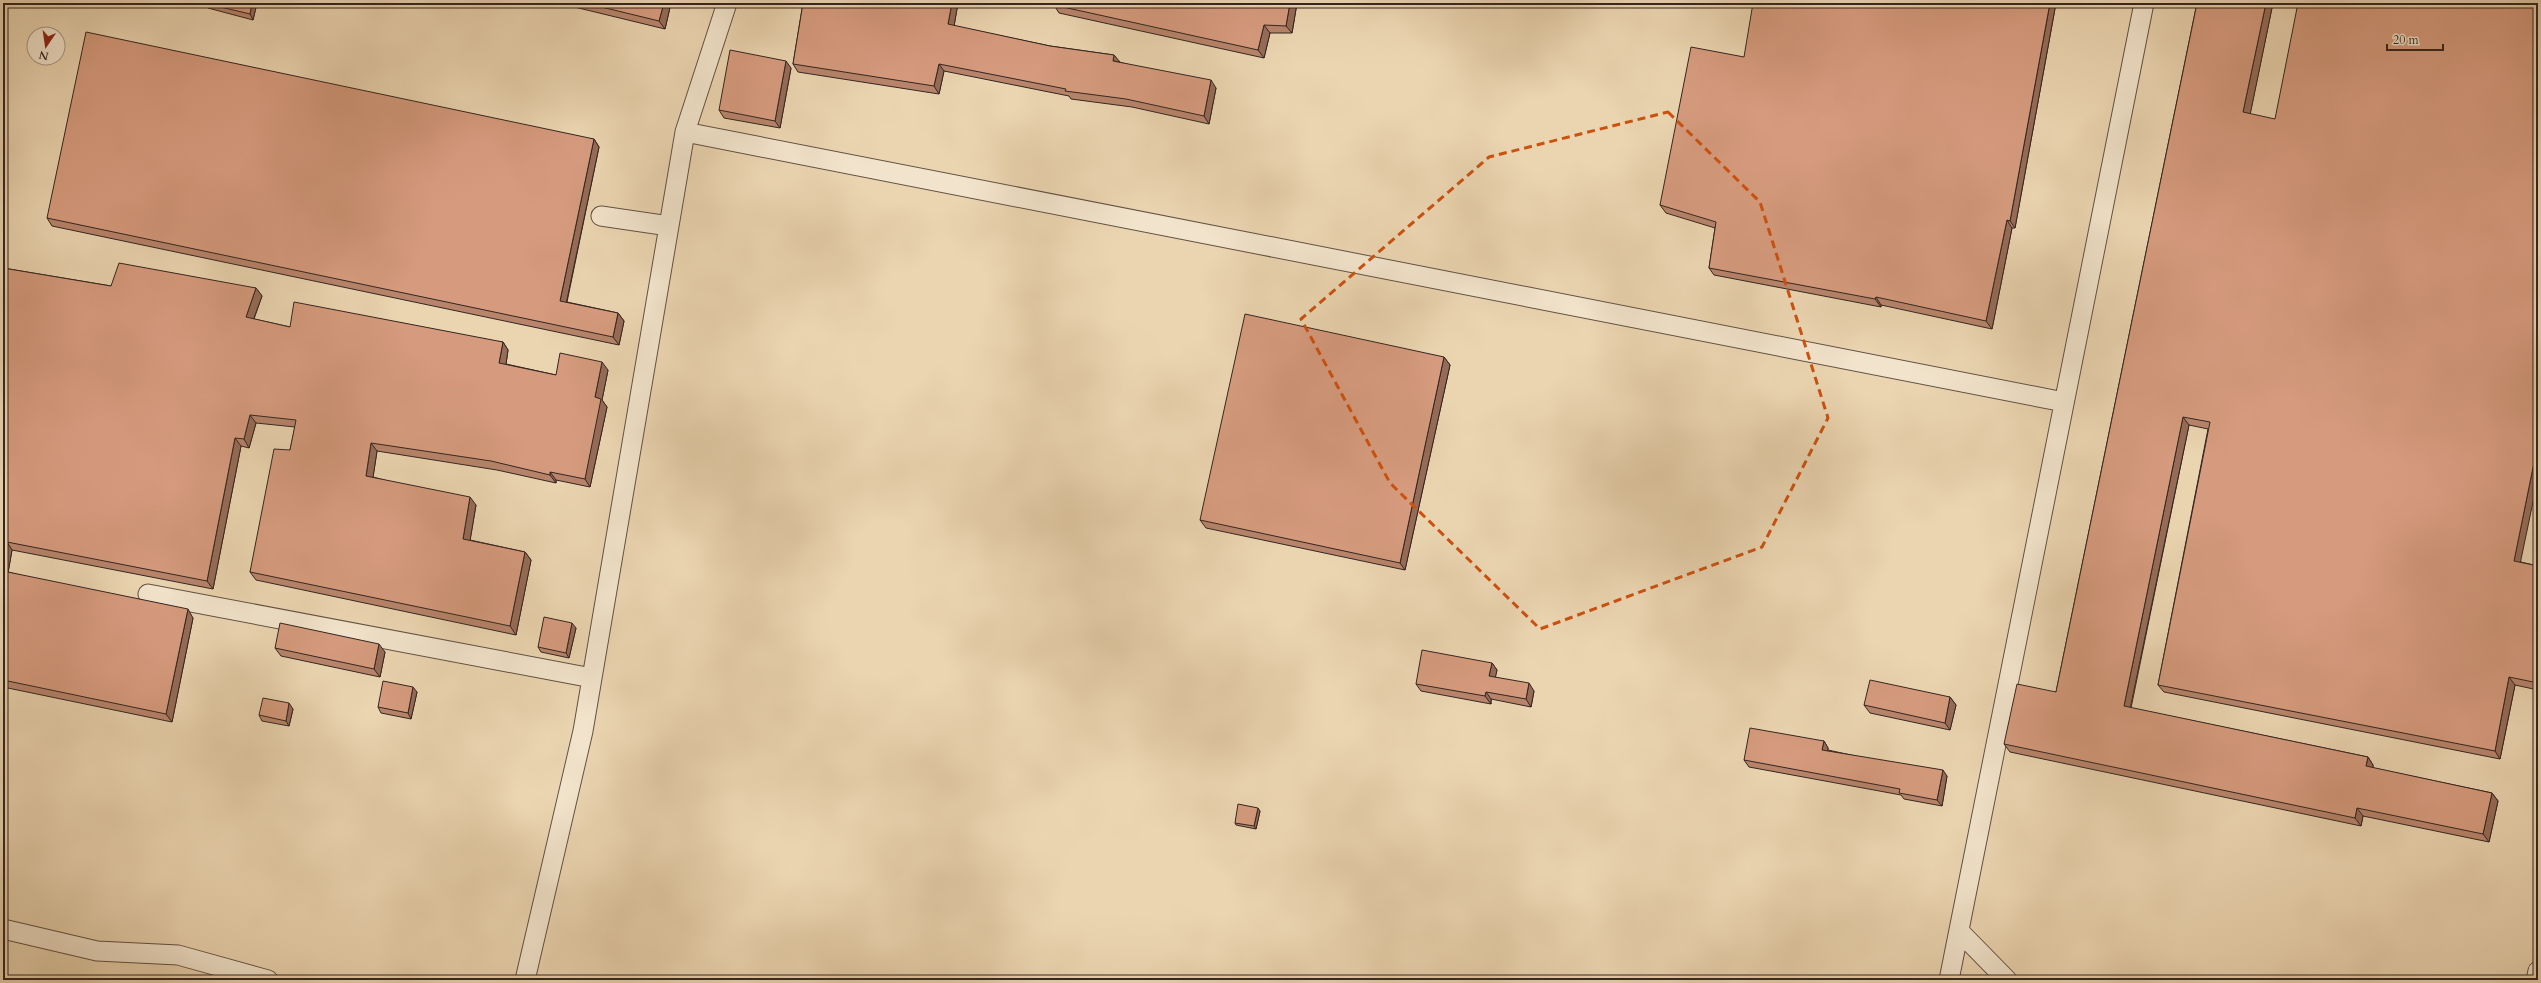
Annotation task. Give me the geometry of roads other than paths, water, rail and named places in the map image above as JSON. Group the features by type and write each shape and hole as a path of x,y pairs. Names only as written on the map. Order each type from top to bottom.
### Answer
{"street":[{"path":"525,980 583,731 685,132 728,3"},
{"path":"1949,980 2144,3"},
{"path":"685,132 2064,402"},
{"path":"601,216 669,226"},
{"path":"148,594 592,678"},
{"path":"3,929 98,951 178,955 268,980"},
{"path":"1959,931 2007,980"},
{"path":"2536,980 2538,971"}]}
